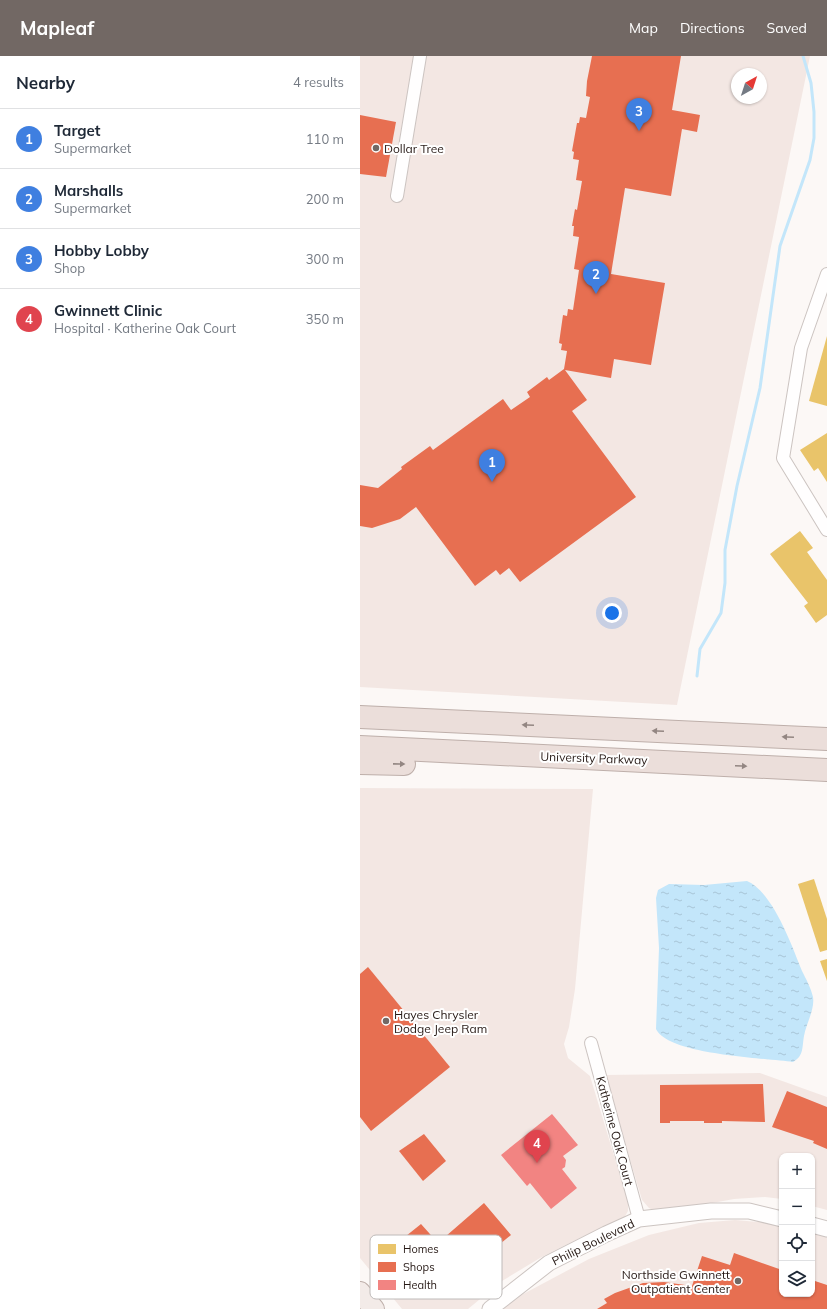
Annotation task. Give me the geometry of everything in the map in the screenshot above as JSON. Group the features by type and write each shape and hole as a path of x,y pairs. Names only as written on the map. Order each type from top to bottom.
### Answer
{"highway":[{"path":"360,703 420,711 479,722"},
{"path":"360,717 827,739"},
{"name":"University Parkway","path":"360,747 827,770"},
{"path":"360,763 508,767 550,765 588,758"}],"main road":[{"path":"360,1292 374,1309"}],"street":[{"path":"397,196 420,56"},
{"path":"827,274 801,348 783,458 827,530"},
{"name":"Katherine Oak Court","path":"591,1043 639,1219"},
{"name":"Philip Boulevard","path":"490,1309 549,1264 606,1234 639,1219 711,1211 749,1211 779,1218"},
{"path":"815,1226 827,1228"}],"shaded area":[{"path":"360,56 810,56 677,705 360,687"},
{"path":"360,788 593,789 575,989 569,1027 564,1044 568,1058 590,1076 628,1202 628,1211 624,1218 540,1258 502,1281 502,1235 370,1235 370,1270 360,1258"},
{"path":"760,1073 827,1097 827,1210 815,1207 815,1153 779,1153 779,1199 765,1197 734,1199 680,1209 653,1210 649,1208 642,1200 605,1075"},
{"path":"735,1220 779,1224 779,1297 815,1297 815,1232 827,1236 827,1309 501,1309 512,1300 589,1259 649,1235 699,1223"},
{"path":"394,1299 480,1299 468,1309 402,1309"}],"water":[{"path":"747,881 765,896 773,908 787,934 813,997 812,1011 805,1031 802,1051 797,1060 793,1062 741,1057 698,1050 679,1045 664,1038 656,1029 659,948 656,898 658,890 669,884 704,885"}],"building: Homes":[{"path":"827,336 827,406 809,401"},
{"path":"827,433 827,482 818,468 814,471 800,450"},
{"path":"800,531 813,548 807,552 827,580 827,615 816,623 804,606 808,603 770,554"},
{"path":"814,879 827,919 827,950 820,952 798,884"},
{"path":"827,959 827,981 820,961"}],"building: Shops":[{"path":"592,56 681,56 672,110 700,115 697,132 682,129 671,196 625,188 611,274 665,283 651,365 614,359 611,378 565,370 587,400 572,411 636,497 520,582 509,568 500,575 496,570 475,586 416,507 400,519 372,528 360,526 360,485 378,488 402,469 401,467 430,446 433,450 503,399 511,410 530,397 527,392 547,377 549,380 564,369 567,351 561,350 562,344 559,343 563,315 567,316 568,309 573,310 579,270 574,269 579,237 573,236 574,226 572,226 575,209 577,210 582,181 576,180 579,160 573,159 574,152 572,151 577,123 579,123 580,117 586,118 590,97 586,96 587,81"},
{"name":"Dollar Tree","path":"360,115 396,122 386,177 360,174"},
{"name":"Hayes Chrysler Dodge Jeep Ram","path":"368,967 450,1067 371,1131 360,1117 360,974"},
{"path":"763,1084 765,1122 722,1121 722,1123 704,1123 704,1121 670,1121 670,1123 660,1123 660,1085"},
{"path":"787,1091 827,1107 827,1149 813,1143 814,1141 772,1127"},
{"path":"424,1134 446,1161 423,1181 399,1151"},
{"path":"484,1203 511,1235 502,1242 502,1235 447,1235"},
{"path":"421,1224 431,1235 407,1235"},
{"name":"Northside Gwinnett Outpatient Center","path":"734,1253 779,1269 779,1297 815,1297 815,1281 827,1285 827,1309 597,1309 607,1303 604,1299 615,1293 643,1283 664,1282 692,1286 702,1256 730,1265"}],"building: Health":[{"path":"552,1114 578,1145 563,1156 566,1160 565,1167 562,1169 577,1188 551,1209 530,1183 527,1186 501,1155"}],"waterway":[{"path":"697,676 700,649 721,613 725,583 725,550 737,486 760,388 780,246 810,160 814,138 814,112 811,83 803,56"}],"place":[{"name":"Hobby Lobby","path":"639,131"},
{"name":"Dollar Tree","path":"376,148"},
{"name":"Marshalls","path":"596,294"},
{"name":"Target","path":"492,482"},
{"name":"Hayes Chrysler Dodge Jeep Ram","path":"386,1021"},
{"name":"Gwinnett Clinic","path":"537,1163"},
{"name":"Northside Gwinnett Outpatient Center","path":"738,1281"}]}
